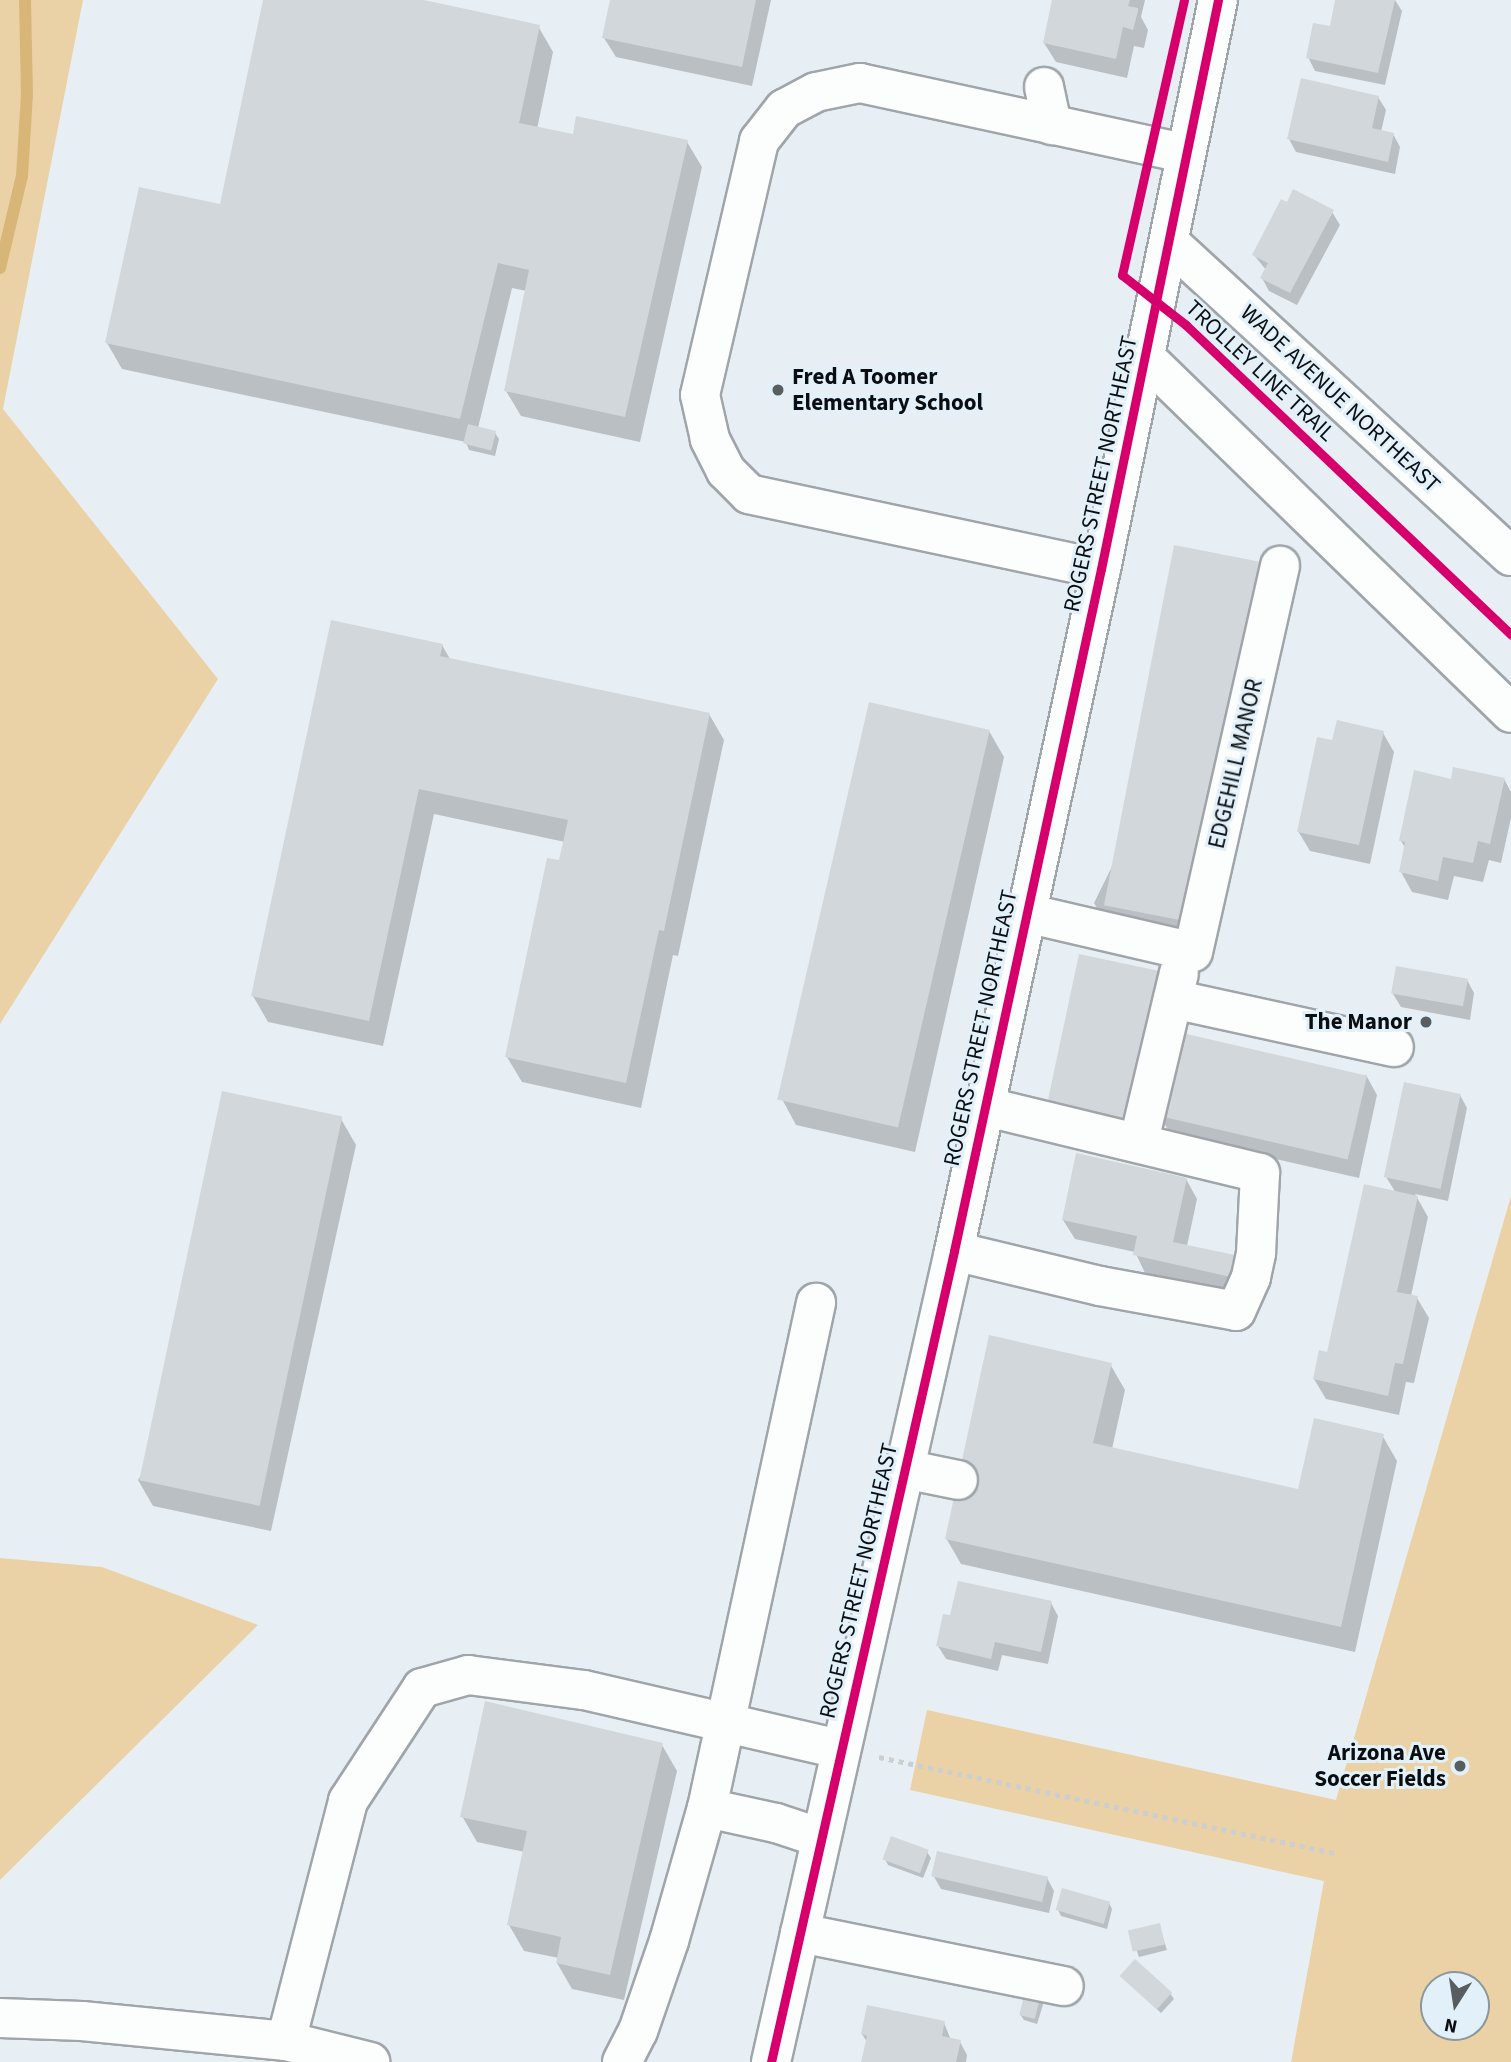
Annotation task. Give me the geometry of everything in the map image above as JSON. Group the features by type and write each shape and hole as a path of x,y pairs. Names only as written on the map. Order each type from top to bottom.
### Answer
{"street":[{"name":"ROGERS STREET NORTHEAST","path":"771,2062 954,1251 983,1106 1146,358 1184,153 1218,0"},
{"path":"1101,569 749,494 726,471 710,439 700,395 759,141 784,109 816,92 860,83 1184,153"},
{"path":"1044,86 1052,125"},
{"name":"WADE AVENUE NORTHEAST","path":"1169,242 1511,556"},
{"path":"1146,358 1511,713"},
{"name":"EDGEHILL MANOR","path":"1143,1124 1184,951 1193,952 1280,566"},
{"path":"1026,913 1184,951"},
{"path":"1173,999 1394,1047"},
{"path":"954,1251 1100,1286 1236,1311 1251,1276 1256,1253 1260,1173 983,1106"},
{"path":"622,2062 638,2031 669,1941 707,1808 728,1723 816,1303"},
{"path":"904,1469 958,1480"},
{"path":"286,2041 348,1801 422,1688 468,1675 584,1690 840,1749"},
{"path":"707,1808 776,1823 821,1838"},
{"path":"800,1933 1064,1986"},
{"path":"0,2018 82,2021 286,2041 370,2062"}],"path":[{"path":"840,1749 1339,1854"}],"shaded area":[{"path":"0,0 83,0 3,409 218,679 0,1024"},
{"path":"1511,1196 1511,2062 1291,2062 1324,1881 910,1790 927,1710 1336,1800"},
{"path":"0,1558 102,1567 258,1625 0,1880"}],"building":[{"path":"263,0 424,0 540,25 519,123 573,134 576,116 688,140 625,417 504,391 529,270 498,263 460,419 105,343 139,187 220,204"},
{"path":"610,0 756,0 742,67 602,38"},
{"path":"1052,0 1130,0 1128,6 1138,8 1138,11 1133,30 1123,27 1116,59 1043,43"},
{"path":"1335,0 1395,0 1378,73 1306,58 1313,23 1330,26"},
{"path":"1301,78 1379,96 1372,128 1394,133 1388,162 1287,139"},
{"path":"1293,189 1334,210 1290,293 1260,278 1268,263 1252,255 1281,199 1287,202"},
{"path":"468,424 496,431 491,450 463,443"},
{"path":"1174,545 1262,562 1192,922 1104,905"},
{"path":"331,620 443,644 440,656 710,713 664,931 659,930 626,1083 505,1057 547,858 559,860 568,820 419,789 369,1021 251,996"},
{"path":"869,702 990,730 898,1127 777,1100"},
{"path":"1337,720 1384,731 1359,845 1297,832 1317,737 1332,740"},
{"path":"1453,767 1505,778 1490,844 1478,841 1473,863 1443,857 1438,881 1399,872 1405,842 1399,841 1414,770 1451,779"},
{"path":"1079,954 1159,971 1127,1123 1047,1106"},
{"path":"1396,966 1468,979 1463,1006 1391,994"},
{"path":"1178,1032 1367,1076 1348,1159 1159,1116"},
{"path":"1404,1082 1461,1094 1441,1189 1384,1177"},
{"path":"222,1091 342,1117 260,1506 139,1480"},
{"path":"1076,1153 1187,1178 1173,1242 1249,1258 1244,1280 1133,1255 1137,1236 1062,1220"},
{"path":"1364,1184 1418,1196 1397,1292 1418,1296 1403,1364 1395,1363 1388,1396 1313,1379 1319,1350 1327,1352"},
{"path":"989,1335 1112,1363 1093,1443 1298,1489 1314,1418 1384,1434 1341,1627 945,1539"},
{"path":"958,1581 1052,1601 1041,1652 995,1642 991,1659 936,1646 943,1614 950,1615"},
{"path":"485,1701 663,1743 610,1975 556,1963 561,1937 507,1925 527,1831 460,1817"},
{"path":"891,1836 929,1850 920,1873 882,1859"},
{"path":"937,1851 1048,1877 1042,1902 931,1876"},
{"path":"1062,1888 1110,1902 1104,1924 1056,1910"},
{"path":"1160,1923 1165,1944 1133,1952 1128,1930"},
{"path":"1135,1959 1172,1992 1157,2010 1120,1976"},
{"path":"1027,1984 1043,1988 1035,2019 1019,2015"},
{"path":"867,2005 945,2021 942,2036 961,2040 956,2062 861,2062 867,2036 861,2034"}],"waterway":[{"path":"0,268 22,176 27,95 25,0"}],"cycle path":[{"name":"TROLLEY LINE TRAIL","path":"1184,0 1122,275 1186,325 1511,635"},
{"path":"771,2062 954,1251 1101,569 1218,0"}],"place":[{"name":"Fred A Toomer Elementary School","path":"778,390"},
{"name":"The Manor","path":"1426,1022"},
{"name":"Arizona Ave Soccer Fields","path":"1460,1766"}]}
